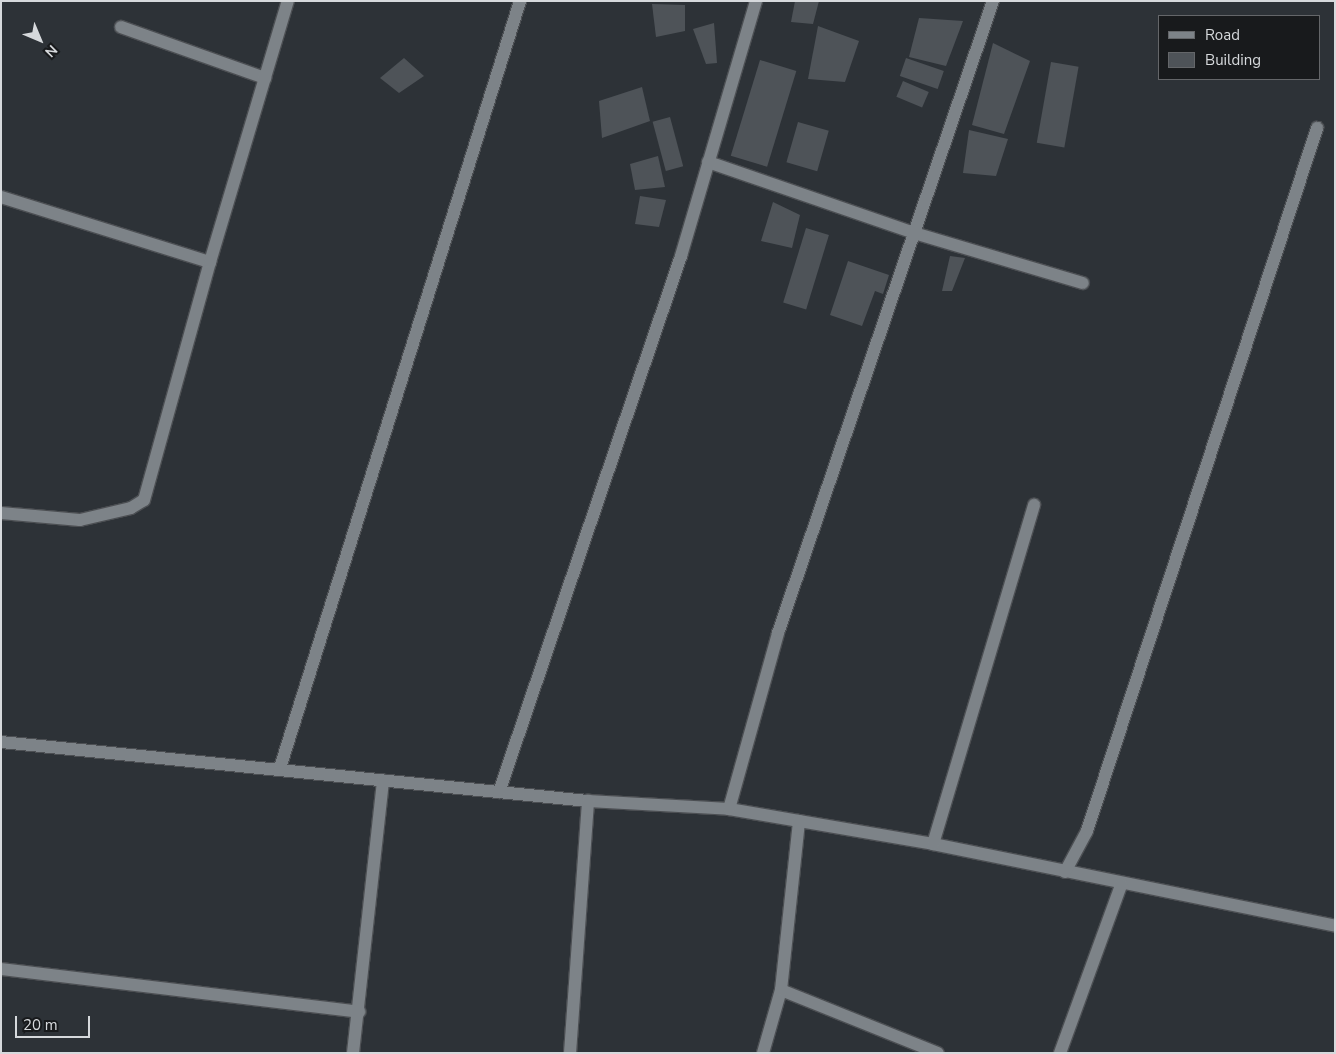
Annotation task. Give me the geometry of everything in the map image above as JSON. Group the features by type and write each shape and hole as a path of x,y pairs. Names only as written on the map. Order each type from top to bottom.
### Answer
{"street":[{"path":"1,513 80,520 131,508 144,500 210,262 288,1"},
{"path":"280,768 520,1"},
{"path":"499,792 682,256 756,1"},
{"path":"728,809 778,633 994,1"},
{"path":"121,27 265,78"},
{"path":"1065,872 1087,831 1317,128"},
{"path":"708,162 914,233 1083,283"},
{"path":"1,197 210,262"},
{"path":"933,844 1034,505"},
{"path":"1,742 280,768 383,781 588,801 728,809 933,844 1121,885 1335,926"},
{"path":"353,1053 383,781"},
{"path":"570,1053 588,801"},
{"path":"763,1053 781,990 799,821"},
{"path":"1060,1053 1121,885"},
{"path":"1,970 359,1012"},
{"path":"781,990 938,1053"}],"building":[{"path":"795,1 819,1 813,24 791,22"},
{"path":"652,4 685,5 685,31 656,37"},
{"path":"919,18 963,21 946,66 909,57"},
{"path":"714,23 717,63 706,64 693,29"},
{"path":"818,26 859,41 845,82 808,79"},
{"path":"993,43 1030,61 1004,134 972,125"},
{"path":"404,58 424,76 399,93 380,78"},
{"path":"906,58 944,71 938,89 900,76"},
{"path":"760,60 796,71 767,167 731,156"},
{"path":"1051,62 1079,67 1064,148 1037,143"},
{"path":"903,81 929,92 922,108 896,97"},
{"path":"642,87 650,121 602,138 599,101"},
{"path":"670,117 683,166 666,171 653,122"},
{"path":"798,122 829,131 817,171 786,162"},
{"path":"969,130 1008,139 996,176 963,173"},
{"path":"658,156 665,187 635,190 630,164"},
{"path":"640,196 666,200 659,227 635,224"},
{"path":"773,202 800,215 792,248 761,241"},
{"path":"806,228 829,235 806,310 783,303"},
{"path":"950,256 965,258 952,291 942,291"},
{"path":"848,261 889,275 883,294 875,291 862,326 830,315"}]}
